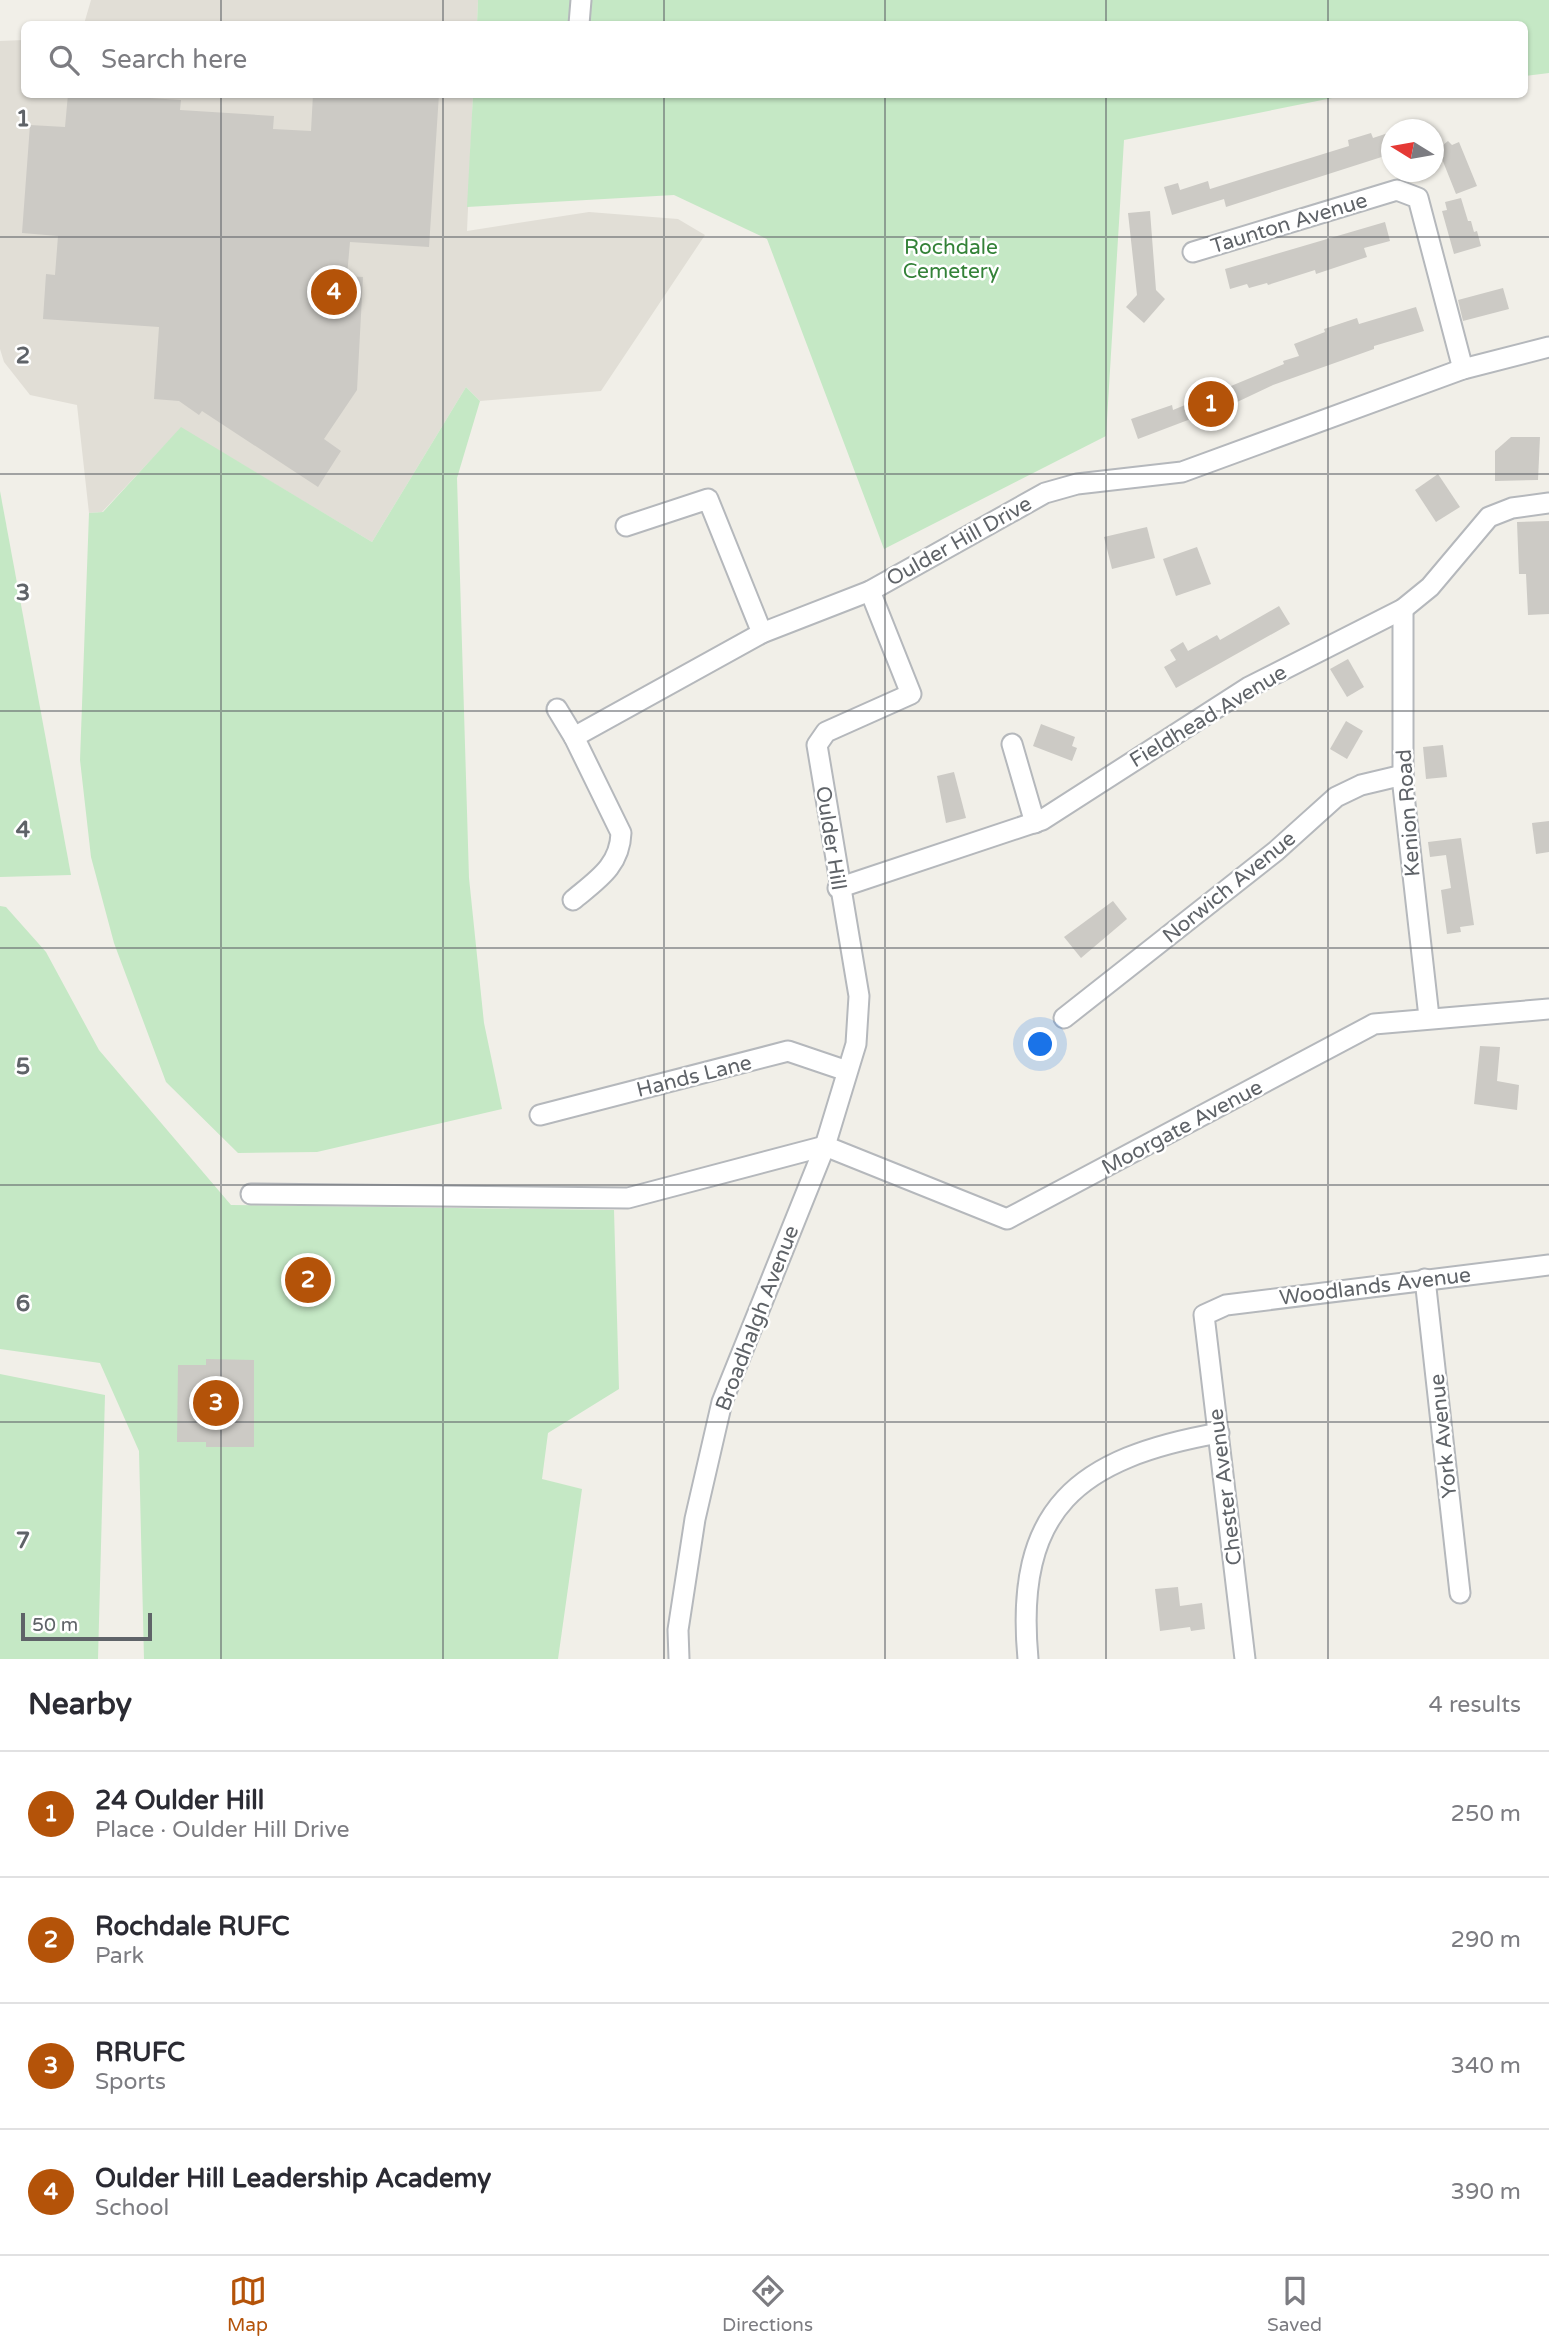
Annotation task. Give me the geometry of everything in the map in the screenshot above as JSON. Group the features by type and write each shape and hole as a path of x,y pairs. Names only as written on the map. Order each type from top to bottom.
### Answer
{"street":[{"path":"579,21 581,0"},
{"name":"Taunton Avenue","path":"1193,252 1397,190 1418,198 1463,369"},
{"name":"Oulder Hill Drive","path":"575,737 762,633 870,591 1045,493 1077,484 1182,472 1463,369 1549,347"},
{"path":"626,526 708,499 762,633"},
{"name":"Fieldhead Avenue","path":"838,888 1035,823 1249,687 1403,608 1430,587 1489,517 1512,508 1549,503"},
{"name":"Oulder Hill","path":"825,1146 856,1044 859,996 838,888 817,745 826,732 911,694 870,591"},
{"name":"Kenion Road","path":"1403,608 1403,775 1429,1017"},
{"path":"557,709 575,737 621,833 621,846 614,864 573,900"},
{"path":"1012,744 1035,823"},
{"name":"Norwich Avenue","path":"1064,1018 1276,851 1336,797 1361,785 1403,775"},
{"name":"Moorgate Avenue","path":"825,1146 1007,1219 1374,1024 1429,1017 1549,1009"},
{"name":"Hands Lane","path":"540,1115 788,1051 847,1071"},
{"path":"251,1194 628,1198 825,1146"},
{"name":"Broadhalgh Avenue","path":"679,1659 678,1630 695,1519 722,1402 825,1146"},
{"name":"Woodlands Avenue","path":"1204,1315 1226,1305 1549,1265"},
{"name":"York Avenue","path":"1425,1279 1460,1592"},
{"name":"Chester Avenue","path":"1204,1315 1245,1659"},
{"path":"1028,1659 1024,1613 1028,1570 1040,1535 1064,1500 1095,1473 1136,1452 1171,1441 1219,1433"}],"shaded area":[{"path":"91,0 478,0 477,21 85,21"},
{"path":"21,40 21,98 473,98 467,231 589,212 678,219 705,235 601,391 480,401 466,387 372,542 181,428 102,512 89,513 77,405 30,395 4,362 0,349 0,41"}],"green space":[{"path":"478,0 1549,0 1549,73 1528,76 1528,21 477,21"},
{"name":"Rochdale Cemetery","path":"473,98 1332,98 1124,140 1106,436 884,549 767,239 674,195 467,207"},
{"path":"466,387 480,401 457,478 469,878 484,1023 502,1109 317,1152 238,1153 166,1082 114,943 91,857 80,760 89,513 103,512 181,427 372,542"},
{"path":"0,491 71,875 0,877"},
{"path":"0,906 6,907 46,952 99,1050 231,1205 614,1210 619,1389 548,1433 542,1479 582,1489 558,1659 144,1659 139,1451 100,1363 0,1349"},
{"path":"0,1374 105,1395 98,1659 0,1659"}],"building":[{"path":"68,98 181,100 180,110 274,116 273,129 311,131 313,98 439,98 429,247 350,242 347,276 363,277 357,390 324,439 341,451 318,487 202,411 199,415 179,401 154,399 159,327 43,319 46,274 55,275 58,236 22,233 30,125 65,127"},
{"path":"1371,133 1373,138 1381,135 1381,157 1226,207 1224,199 1172,215 1164,187 1178,183 1180,190 1208,181 1210,189 1349,146 1348,140"},
{"path":"1448,141 1452,145 1459,142 1477,186 1456,194 1444,164 1444,144"},
{"path":"1461,198 1468,221 1471,221 1474,232 1477,231 1481,246 1454,254 1442,211 1447,210 1445,202"},
{"path":"1150,211 1156,290 1165,299 1144,323 1126,307 1137,295 1128,213"},
{"path":"1385,222 1390,241 1364,248 1367,257 1316,274 1315,270 1268,285 1267,283 1249,288 1247,284 1230,289 1225,269"},
{"path":"1503,288 1509,309 1463,321 1458,300"},
{"path":"1416,307 1424,331 1374,346 1374,349 1273,385 1197,421 1196,417 1138,439 1131,419 1172,405 1173,410 1284,364 1283,361 1299,356 1294,344 1325,332 1324,329 1357,318 1359,324"},
{"path":"1511,437 1540,437 1538,480 1495,481 1495,451"},
{"path":"1438,474 1460,507 1436,522 1415,490"},
{"path":"1549,521 1549,614 1528,615 1526,574 1519,574 1517,522"},
{"path":"1147,527 1155,558 1112,569 1104,537"},
{"path":"1197,547 1211,584 1176,596 1163,559"},
{"path":"1279,606 1290,624 1176,688 1164,667 1176,660 1170,650 1183,642 1188,651 1217,635 1220,640"},
{"path":"1348,659 1364,687 1347,697 1330,669"},
{"path":"1346,721 1363,731 1347,759 1330,749"},
{"path":"1041,724 1075,737 1072,746 1077,748 1072,761 1033,746"},
{"path":"1443,745 1447,777 1426,779 1423,747"},
{"path":"954,772 966,818 946,823 937,776"},
{"path":"1549,821 1549,852 1536,854 1532,823"},
{"path":"1461,838 1474,925 1460,927 1461,932 1447,934 1441,890 1451,888 1446,855 1430,857 1428,842"},
{"path":"1113,901 1127,919 1081,958 1064,937"},
{"path":"1480,1046 1500,1047 1497,1081 1519,1085 1517,1110 1474,1104"},
{"path":"206,1359 254,1360 254,1447 206,1447 206,1442 177,1442 178,1365 206,1365"},
{"path":"1178,1587 1180,1606 1202,1603 1205,1629 1191,1631 1190,1627 1160,1631 1155,1589"}],"place":[{"name":"Oulder Hill Leadership Academy","path":"334,292"},
{"name":"24 Oulder Hill","path":"1211,404"},
{"name":"Rochdale RUFC","path":"308,1280"},
{"name":"RRUFC","path":"216,1403"}]}
